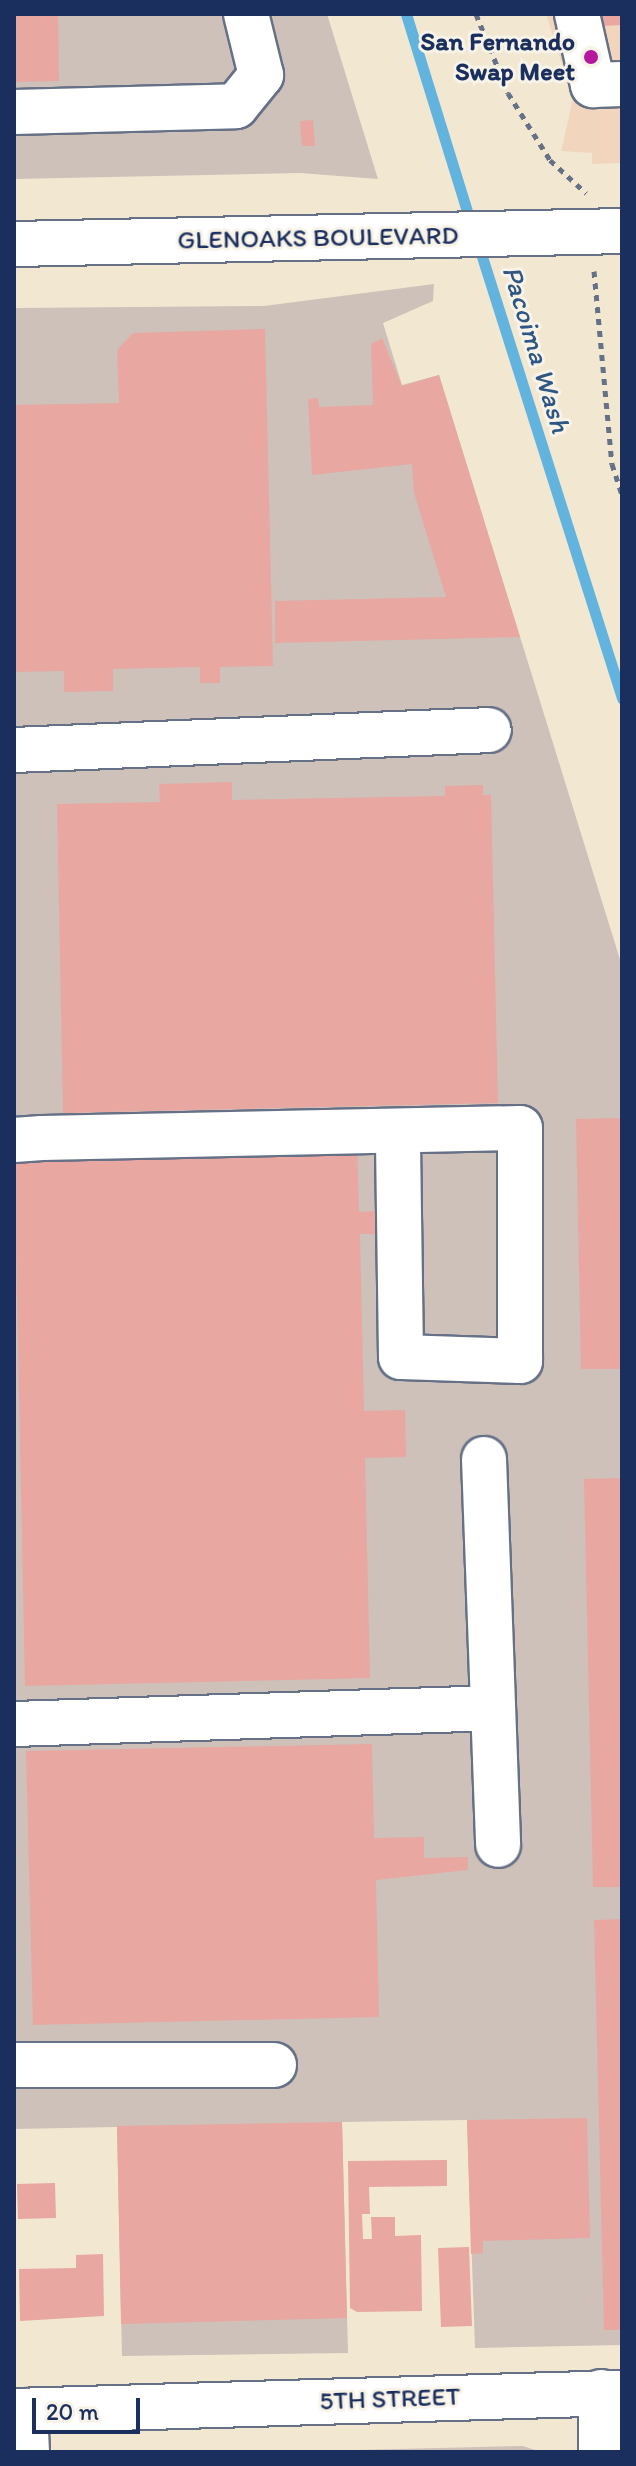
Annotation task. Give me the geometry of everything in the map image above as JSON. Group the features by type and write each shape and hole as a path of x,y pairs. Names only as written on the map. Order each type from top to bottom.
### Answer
{"street":[{"path":"14,129 14,112 236,106 261,75 246,14"},
{"path":"577,14 593,85 622,84"},
{"name":"GLENOAKS BOULEVARD","path":"14,244 622,231"},
{"path":"14,750 489,730"},
{"path":"14,1140 520,1128 520,1361 401,1357 398,1131"},
{"path":"484,1459 498,1845"},
{"path":"14,1724 492,1708"},
{"path":"14,2065 274,2065"},
{"path":"601,2452 611,2392"},
{"name":"5TH STREET","path":"22,2425 611,2392"}],"shaded area":[{"path":"14,14 327,14 378,179 300,173 14,179"},
{"name":"San Fernando Swap Meet","path":"546,14 622,14 622,163 592,164 592,153 561,151 573,99"},
{"path":"434,284 433,301 383,323 402,385 439,375 622,966 622,2345 475,2348 467,2120 342,2122 348,2353 122,2356 117,2127 14,2129 14,308 264,306"},
{"path":"523,2446 541,2452 272,2452"}],"building":[{"path":"14,14 58,14 59,81 14,82"},
{"path":"601,14 621,14 622,25 601,26"},
{"path":"313,120 315,146 302,146 300,121"},
{"path":"265,329 273,666 220,667 220,683 200,683 200,667 113,669 113,691 64,692 64,671 14,672 14,405 119,403 117,350 133,333"},
{"path":"382,338 402,386 439,375 520,637 275,643 275,601 446,597 414,493 412,464 312,475 308,399 318,398 319,407 373,405 371,344"},
{"path":"232,782 232,800 445,796 445,786 483,785 483,795 491,795 498,1103 63,1113 57,804 160,802 159,784"},
{"path":"622,1118 622,1369 581,1369 576,1119"},
{"path":"357,1144 359,1212 375,1211 376,1234 360,1234 364,1411 405,1410 406,1457 365,1458 370,1678 25,1686 14,1153"},
{"path":"622,1478 622,1887 593,1887 584,1479"},
{"path":"372,1744 374,1838 424,1837 424,1858 468,1857 468,1870 376,1880 379,2017 33,2025 26,1751"},
{"path":"622,1919 622,2330 604,2330 594,1920"},
{"path":"587,2118 590,2238 483,2241 483,2253 471,2254 467,2120"},
{"path":"342,2122 347,2318 121,2324 117,2126"},
{"path":"447,2160 447,2186 369,2187 370,2214 362,2214 363,2239 372,2239 371,2217 395,2217 395,2236 421,2235 422,2311 357,2312 350,2308 348,2161"},
{"path":"55,2183 56,2218 18,2219 17,2184"},
{"path":"469,2247 472,2326 441,2327 438,2248"},
{"path":"103,2254 104,2316 20,2321 19,2269 76,2268 76,2255"}],"waterway":[{"name":"Pacoima Wash","path":"406,14 471,224"},
{"name":"Pacoima Wash","path":"478,244 622,699"}],"place":[{"name":"San Fernando Swap Meet","path":"591,57"}]}
